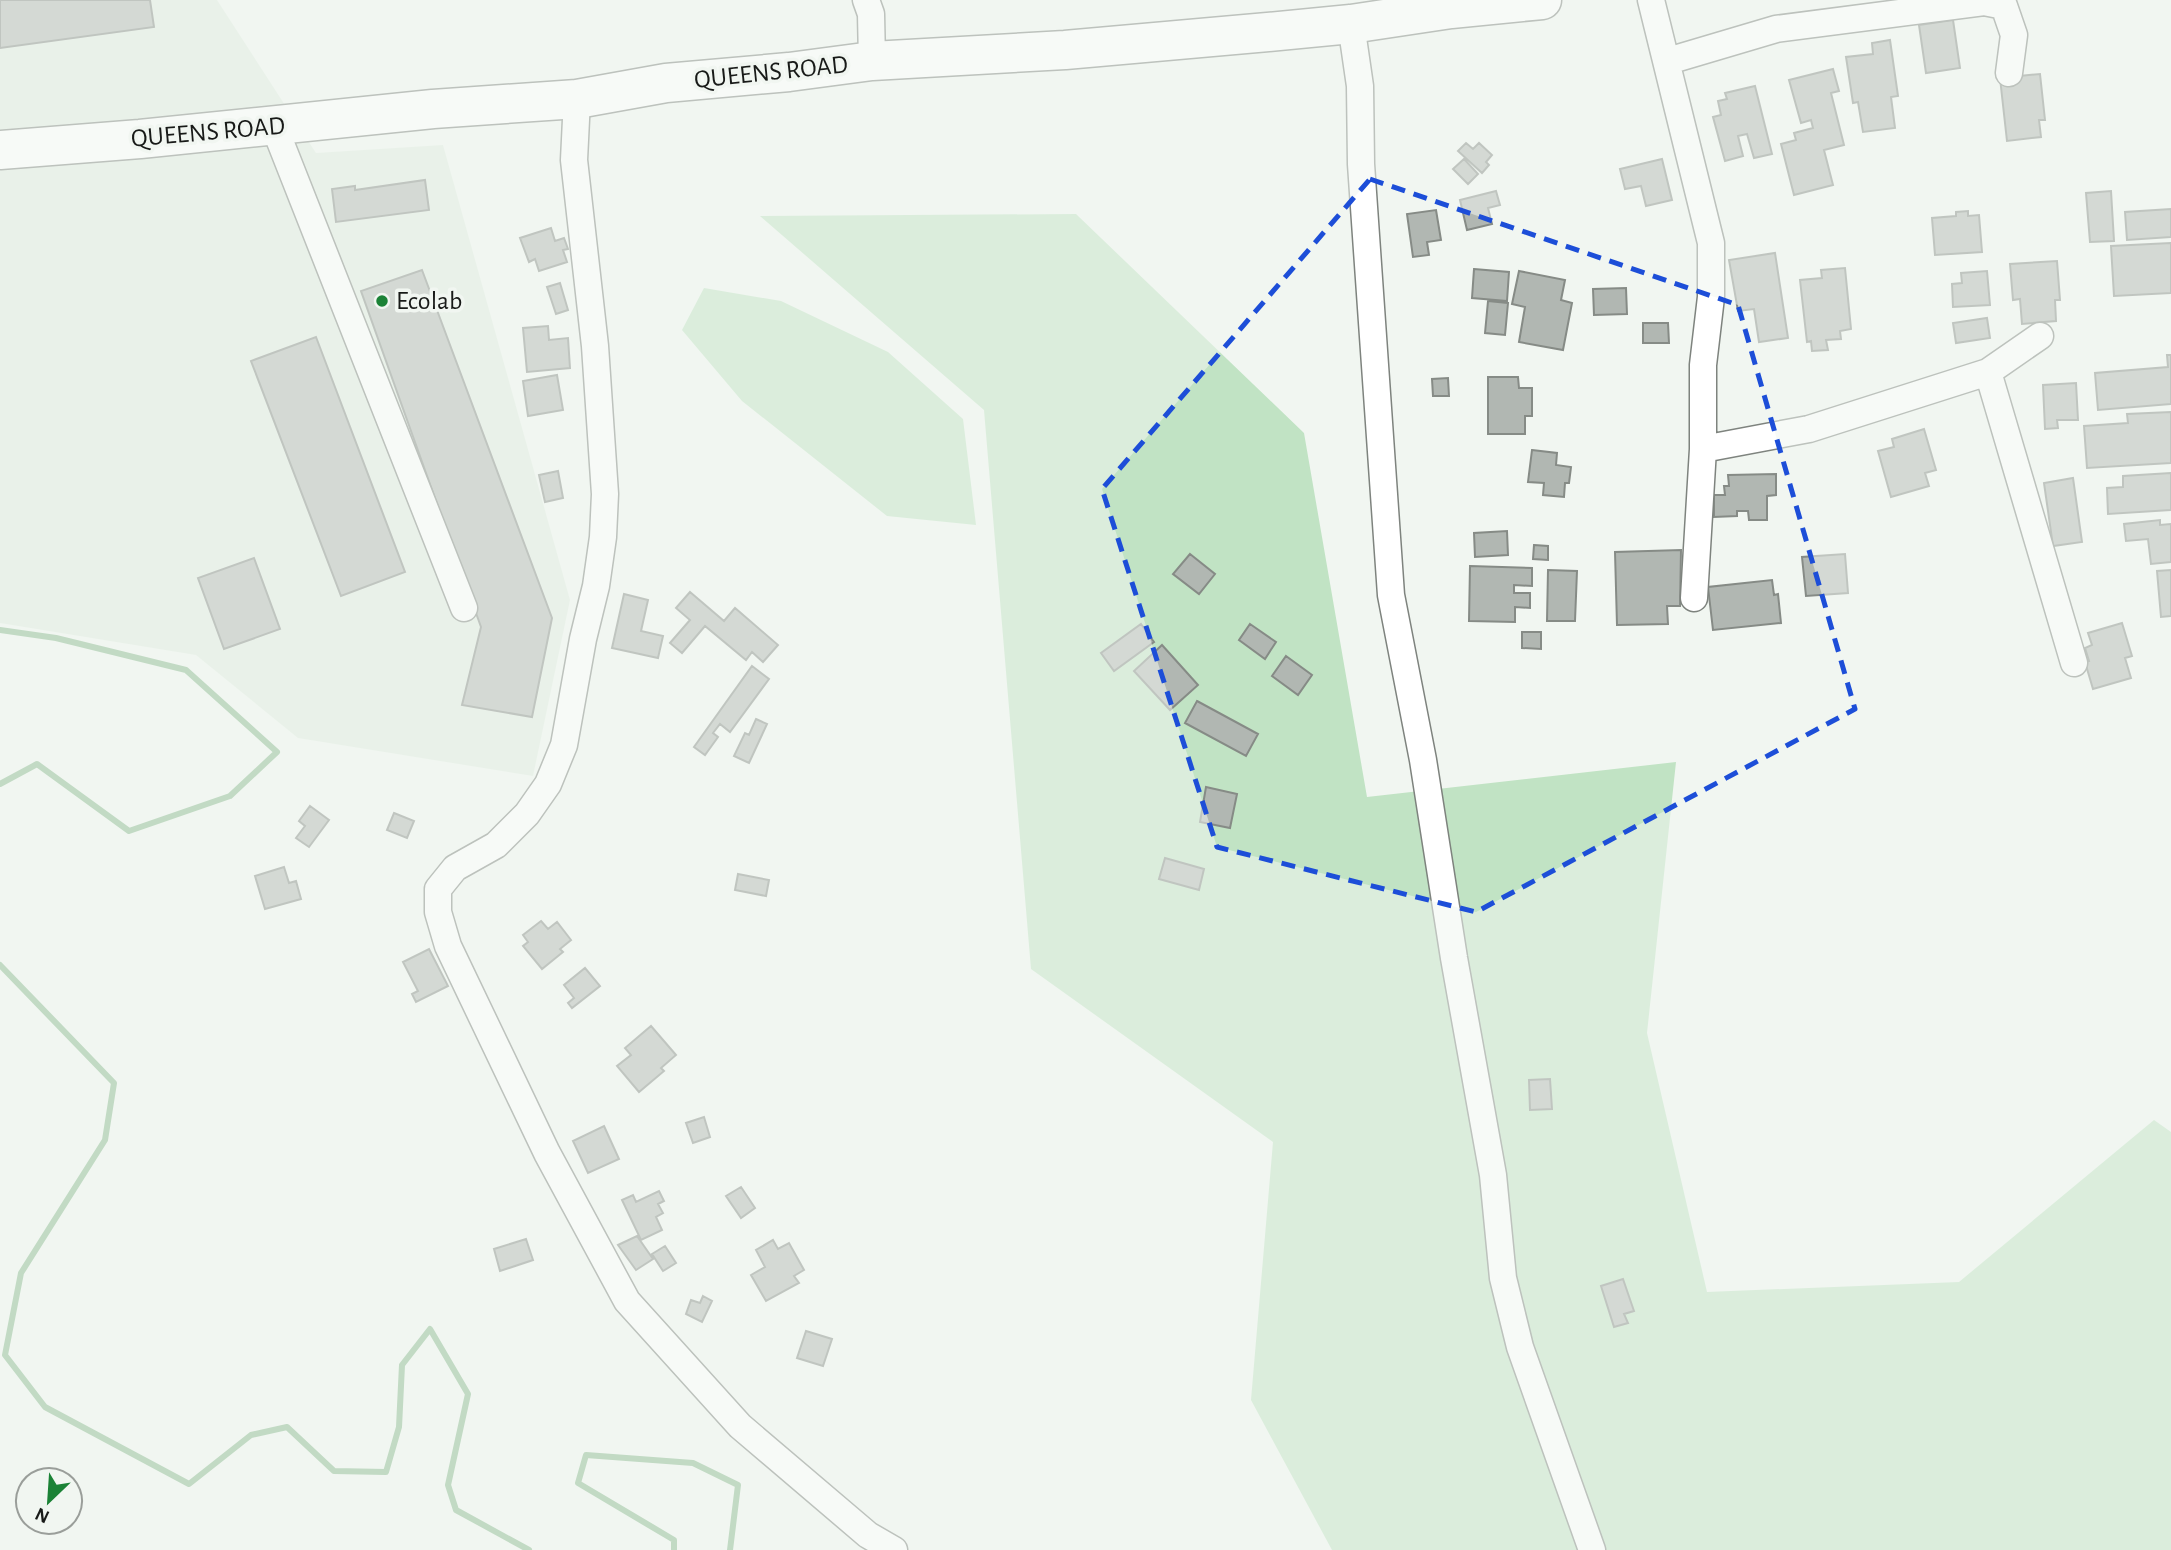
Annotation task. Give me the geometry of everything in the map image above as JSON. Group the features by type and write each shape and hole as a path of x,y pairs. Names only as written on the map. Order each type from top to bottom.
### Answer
{"highway":[{"name":"QUEENS ROAD","path":"0,150 274,127 433,109 577,99 666,83 789,72 872,61 1065,50 1351,24 1451,9 1542,0"}],"street":[{"path":"866,0 871,14 872,61"},
{"path":"1651,0 1711,243 1711,298 1703,365 1703,449 1694,598"},
{"path":"1668,61 1776,29 1984,2 2004,6 2014,35 2009,74"},
{"path":"1351,24 1360,86 1362,164 1391,596 1423,760 1454,958 1493,1175 1503,1278 1520,1346 1592,1550"},
{"path":"577,99 574,160 595,345 605,494 603,537 596,586 583,639 564,745 548,785 527,814 496,845 455,868 438,890 438,912 448,946 547,1153 627,1301 740,1426 868,1543 894,1550"},
{"path":"274,127 464,608"},
{"path":"1703,449 1809,429 1988,372 2040,336"},
{"path":"1988,372 2074,663"}],"highlighted area":[{"path":"1370,179 1738,305 1855,709 1476,912 1217,847 1102,489"}],"shaded area":[{"path":"0,0 217,0 316,153 443,145 570,600 533,776 298,738 196,655 0,623"}],"green space":[{"path":"1076,214 1304,433 1367,797 1676,762 1647,1033 1707,1292 1959,1282 2154,1120 2171,1132 2171,1550 1332,1550 1251,1400 1273,1142 1031,969 984,410 760,216"},
{"path":"704,288 781,301 888,352 963,419 976,525 887,516 742,401 682,330"}],"building":[{"path":"0,0 150,0 154,27 0,48"},
{"path":"1953,20 1960,68 1926,73 1919,25"},
{"path":"1890,40 1898,96 1891,97 1895,128 1863,132 1858,102 1853,103 1846,57 1873,54 1872,43"},
{"path":"1833,69 1839,91 1831,93 1844,145 1824,150 1833,185 1794,195 1781,144 1796,140 1794,133 1813,128 1811,120 1801,123 1789,80"},
{"path":"2040,74 2045,120 2039,120 2041,137 2007,141 2000,78"},
{"path":"1755,86 1772,154 1754,158 1747,134 1738,136 1743,156 1725,161 1713,117 1721,115 1718,101 1727,99 1725,93"},
{"path":"1466,143 1473,149 1479,143 1492,155 1486,162 1489,165 1482,173 1458,151"},
{"path":"1464,159 1478,174 1468,184 1453,169"},
{"path":"1662,159 1672,200 1646,206 1641,186 1625,189 1620,169"},
{"path":"425,180 429,210 336,222 332,189 355,186 355,190"},
{"path":"1496,191 1500,205 1488,208 1492,224 1467,230 1460,200"},
{"path":"2111,191 2114,241 2090,242 2086,193"},
{"path":"2171,209 2171,237 2127,240 2125,212"},
{"path":"1436,210 1441,240 1427,242 1429,255 1413,257 1407,214"},
{"path":"1968,211 1968,216 1979,215 1982,252 1935,255 1932,218 1956,216 1956,212"},
{"path":"551,228 555,241 564,238 568,249 563,250 567,262 539,271 535,259 529,262 520,238"},
{"path":"2171,243 2171,293 2114,296 2111,246"},
{"path":"1775,253 1788,338 1759,342 1754,309 1738,311 1729,260"},
{"path":"2057,261 2060,300 2055,300 2056,321 2022,324 2020,299 2013,300 2010,264"},
{"path":"1845,268 1851,329 1840,331 1841,339 1826,340 1828,350 1812,351 1811,341 1807,342 1800,280 1822,278 1821,270"},
{"path":"1474,269 1509,272 1507,301 1472,298"},
{"path":"422,270 552,618 532,717 462,705 481,627 361,291"},
{"path":"1519,271 1565,280 1561,300 1572,303 1563,350 1519,342 1525,307 1512,304"},
{"path":"1987,271 1990,305 1953,307 1952,284 1962,283 1961,273"},
{"path":"560,283 568,310 556,314 547,287"},
{"path":"1626,288 1627,314 1594,315 1593,289"},
{"path":"1488,301 1508,303 1505,335 1485,333"},
{"path":"1987,318 1990,338 1956,343 1953,323"},
{"path":"1643,323 1668,323 1669,343 1643,343"},
{"path":"548,326 549,340 568,338 570,368 527,372 523,328"},
{"path":"316,337 405,572 341,596 251,361"},
{"path":"2167,355 2171,355 2171,404 2098,410 2095,373 2168,367"},
{"path":"557,375 563,410 528,416 523,381"},
{"path":"1488,377 1518,377 1519,388 1532,388 1532,416 1525,416 1525,434 1488,434"},
{"path":"1448,378 1449,396 1433,396 1432,379"},
{"path":"2076,383 2078,420 2057,420 2058,428 2045,429 2043,385"},
{"path":"2171,412 2171,463 2087,468 2084,426 2128,423 2127,414"},
{"path":"1924,429 1936,470 1925,473 1929,486 1891,497 1878,451 1894,447 1892,439"},
{"path":"1532,450 1557,453 1556,465 1571,467 1569,483 1565,483 1564,497 1543,495 1544,483 1528,482"},
{"path":"558,471 563,498 545,502 539,475"},
{"path":"2171,473 2171,510 2108,514 2107,488 2123,487 2123,476"},
{"path":"1776,474 1776,495 1767,496 1767,520 1749,520 1748,511 1737,511 1737,516 1714,517 1714,495 1725,495 1724,486 1729,486 1728,475"},
{"path":"2073,478 2082,542 2053,546 2044,483"},
{"path":"2160,520 2160,525 2171,524 2171,562 2151,564 2148,539 2126,541 2124,524"},
{"path":"1507,531 1508,555 1475,557 1474,533"},
{"path":"1534,545 1548,546 1548,560 1533,559"},
{"path":"1681,550 1680,606 1667,606 1668,624 1617,625 1615,552"},
{"path":"1190,554 1215,574 1199,594 1173,574"},
{"path":"1845,554 1848,593 1806,596 1802,557"},
{"path":"254,558 280,629 224,649 198,578"},
{"path":"1470,566 1532,568 1532,586 1514,585 1514,593 1530,593 1530,608 1515,607 1515,622 1469,621"},
{"path":"1548,570 1577,571 1575,621 1547,621"},
{"path":"2171,570 2171,616 2161,617 2157,571"},
{"path":"1772,580 1774,595 1778,594 1781,623 1713,630 1708,587"},
{"path":"690,592 724,621 735,608 778,645 763,662 752,652 746,660 705,626 682,653 670,643 690,620 676,608"},
{"path":"624,594 648,600 641,631 663,636 658,658 612,648"},
{"path":"2122,623 2132,656 2125,658 2131,678 2093,689 2085,662 2089,661 2085,648 2092,645 2088,633"},
{"path":"1141,624 1154,642 1114,671 1101,653"},
{"path":"1250,624 1276,642 1265,659 1239,640"},
{"path":"1522,632 1541,632 1541,649 1522,648"},
{"path":"1162,645 1198,685 1170,710 1134,671"},
{"path":"1286,656 1312,675 1298,695 1272,676"},
{"path":"752,666 769,679 730,732 720,724 713,733 718,737 705,755 694,747"},
{"path":"1197,701 1258,734 1246,756 1185,723"},
{"path":"756,719 767,724 749,763 734,756 745,733 749,735"},
{"path":"1206,787 1237,794 1230,828 1200,822"},
{"path":"310,806 329,820 309,847 296,838 305,826 299,821"},
{"path":"394,813 414,821 407,838 387,830"},
{"path":"1165,858 1204,869 1199,890 1159,879"},
{"path":"284,867 289,883 296,881 301,899 265,909 255,876"},
{"path":"738,874 769,880 766,896 735,890"},
{"path":"541,921 548,929 557,922 571,940 560,949 563,952 542,969 523,946 528,942 523,935"},
{"path":"429,949 448,986 416,1002 412,994 418,991 403,962"},
{"path":"585,968 600,986 572,1008 568,1003 574,998 564,985"},
{"path":"651,1026 676,1055 661,1068 664,1071 639,1092 617,1066 631,1055 625,1048"},
{"path":"1550,1079 1552,1109 1530,1110 1529,1080"},
{"path":"704,1117 710,1137 693,1143 686,1123"},
{"path":"604,1126 619,1159 588,1173 573,1141"},
{"path":"741,1187 755,1208 741,1218 726,1196"},
{"path":"659,1191 664,1201 658,1204 663,1213 656,1217 662,1230 641,1240 622,1200 633,1195 636,1202"},
{"path":"637,1236 653,1259 636,1270 618,1245"},
{"path":"526,1239 533,1260 500,1271 494,1249"},
{"path":"773,1240 778,1249 789,1243 804,1270 794,1276 799,1283 766,1301 751,1275 765,1267 756,1250"},
{"path":"665,1246 676,1263 663,1271 652,1254"},
{"path":"1623,1279 1634,1311 1624,1314 1628,1323 1614,1327 1601,1286"},
{"path":"703,1296 712,1301 702,1322 686,1314 691,1300 700,1303"},
{"path":"806,1331 832,1339 823,1366 797,1358"}],"waterway":[{"path":"0,630 56,638 186,670 277,752 230,796 129,831 37,764 0,784"},
{"path":"0,965 114,1083 105,1140 21,1273 5,1355 45,1407 189,1484 251,1435 287,1427 334,1471 386,1472 399,1427 402,1365 430,1329 468,1394 448,1485 456,1510 529,1550"},
{"path":"674,1550 674,1540 578,1483 586,1455 693,1463 738,1485 730,1550"}],"place":[{"name":"Ecolab","path":"382,301"}]}
